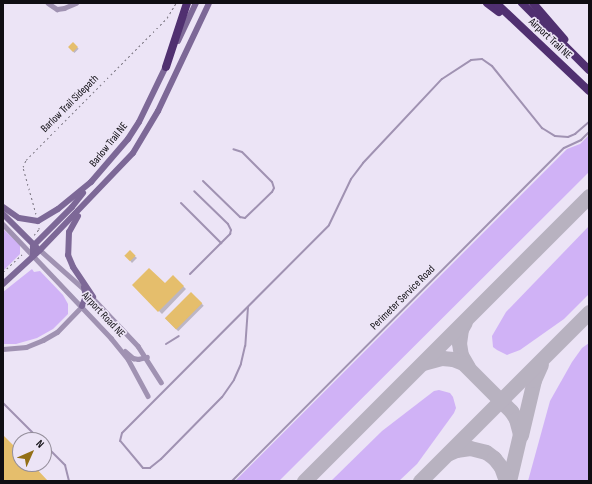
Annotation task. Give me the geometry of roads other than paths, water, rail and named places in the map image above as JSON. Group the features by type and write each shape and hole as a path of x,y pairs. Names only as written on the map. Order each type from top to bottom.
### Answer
{"highway":[{"path":"166,67 187,3"},
{"path":"487,3 500,14 509,16"},
{"name":"Airport Trail NE","path":"496,3 589,91"},
{"name":"Airport Trail NE","path":"522,3 589,70"},
{"path":"533,3 589,70"}],"main road":[{"name":"Barlow Trail NE","path":"3,207 18,218 38,221 62,206 91,182 128,139 139,122 196,3"},
{"name":"Barlow Trail NE","path":"40,250 133,153 158,111 210,3"},
{"path":"34,255 32,249 34,245 72,207 91,182"},
{"path":"93,297 68,255 68,237 73,222 94,195"},
{"path":"3,214 40,250 3,284"},
{"path":"78,274 85,291 85,301 82,306"}],"street":[{"path":"48,3 57,9 76,3"},
{"name":"Airport Road NE","path":"3,224 111,338 128,359 148,396"},
{"path":"40,250 93,297 130,336 147,357 161,382"},
{"path":"3,348 26,347 47,338 64,326 82,306"},
{"path":"111,338 133,358 138,359 147,357"}],"lane":[{"path":"248,307 245,346 241,364 234,380 222,398 161,459 150,468 143,468 120,441 122,433 329,225 351,178 442,79 471,60 482,59 492,66 542,128 555,136 568,137 575,134 589,122"},
{"name":"Perimeter Service Road","path":"232,481 564,148 580,140 589,132"},
{"path":"203,181 240,217 245,218 272,192 274,188 272,182 242,152 234,149"},
{"path":"190,274 230,234 231,230 228,224 194,191"},
{"path":"181,204 220,243"},
{"path":"166,344 179,336"},
{"path":"3,403 32,432"},
{"path":"52,452 65,465 69,481"}]}
